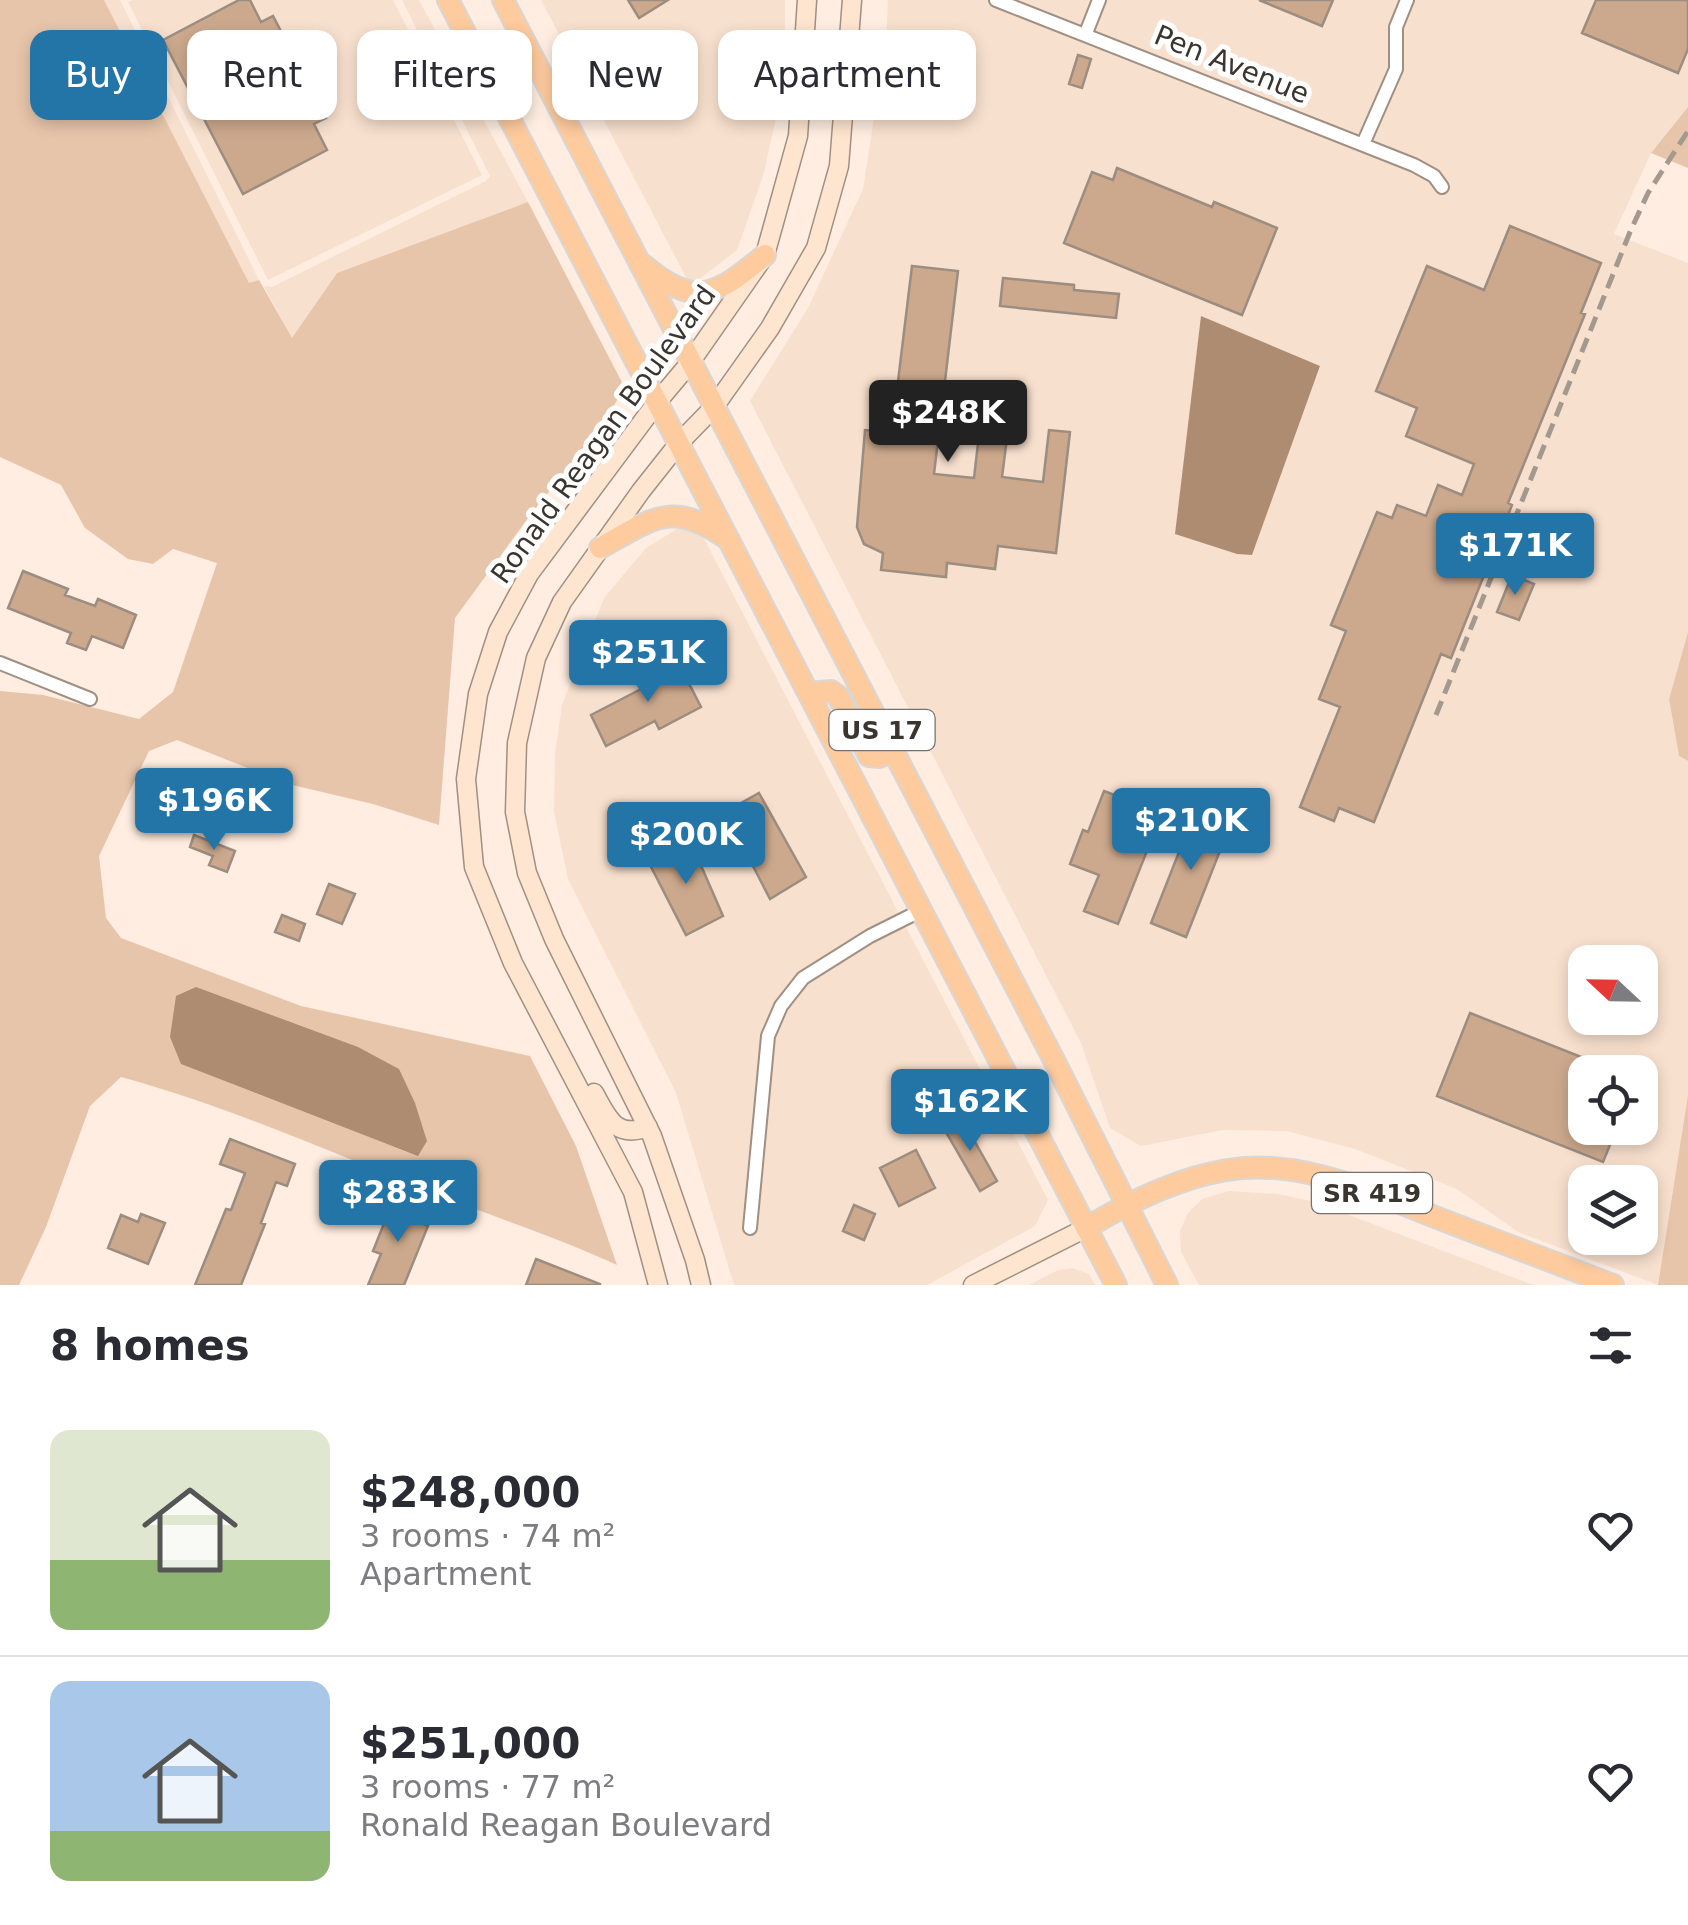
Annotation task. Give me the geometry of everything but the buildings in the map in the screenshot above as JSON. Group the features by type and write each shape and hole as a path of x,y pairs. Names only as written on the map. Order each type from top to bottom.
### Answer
{"main road":[{"name":"US 17","path":"448,0 1116,1285"},
{"name":"US 17","path":"503,0 1167,1285"},
{"name":"Ronald Reagan Boulevard","path":"658,1285 633,1192 513,963 474,866 466,779 478,694 498,632 530,574 658,401 690,364 764,255 798,136 807,0"},
{"path":"701,1285 648,1128 527,873 514,812 517,743 536,658 562,602 679,442 714,407 770,328 816,248 839,166 852,0"},
{"path":"637,260 657,276 697,294 732,282 764,255"},
{"path":"600,548 658,516 694,519 730,540"},
{"path":"809,692 831,691 838,696 869,756 893,752"},
{"path":"545,1024 570,1053 610,1120 629,1132 648,1128"},
{"name":"SR 419","path":"1086,1228 1124,1205 1184,1181 1228,1170 1276,1168 1328,1179 1378,1196 1613,1285"},
{"path":"973,1285 1086,1228"}],"street":[{"name":"Pen Avenue","path":"996,0 1414,165 1434,176 1442,186"},
{"path":"1086,33 1099,0"},
{"path":"1362,144 1396,69 1396,26 1407,0"},
{"path":"0,663 90,699"},
{"path":"750,1228 768,1036 781,1006 803,978 870,936 922,910"}],"shaded area":[{"path":"0,0 104,0 119,30 30,30 30,120 165,120 249,283 259,280 292,338 337,273 528,202 625,388 596,433 455,618 439,825 288,784 177,740 149,751 99,856 106,918 121,938 301,1006 530,1056 576,1146 617,1265 239,1115 121,1077 90,1106 46,1227 19,1285 0,1285 0,691 43,695 139,719 173,692 217,563 173,549 153,564 128,559 85,528 61,485 0,457"},
{"path":"104,0 120,0 135,30 119,30"},
{"path":"393,0 408,30 357,30 357,120 454,120 482,175 268,280 187,120 337,120 337,30 187,30 187,119 167,79 167,30 142,30 128,2"},
{"path":"402,0 419,0 435,30 417,30"},
{"path":"541,0 785,0 785,30 718,30 718,120 776,120 763,176 737,250 693,284 689,283 604,120 698,120 698,30 557,30"},
{"path":"888,0 1688,0 1688,107 1651,153 1614,234 1688,263 1688,632 1669,699 1679,756 1688,761 1688,1095 1658,1285 1579,1255 1658,1255 1658,1165 1568,1165 1568,1251 1518,1232 1457,1189 1355,1149 1287,1131 1223,1130 1141,1146 1110,1128 1081,1043 750,401 808,308 863,189 874,120 976,120 976,30 887,30","holes":["1320,367 1252,555 1237,554 1176,534 1192,406"]},
{"path":"167,95 259,280 249,284 165,120"},
{"path":"1688,107 1688,168 1651,153"},
{"path":"462,120 484,120 528,202 337,273 292,339 264,286 272,287 490,176"},
{"path":"1201,316 1320,366 1252,555 1175,534"},
{"path":"682,526 700,531 1048,1200 1035,1226 927,1285 734,1285 676,1093 568,879 554,811 555,754 562,705 604,598 646,548"},
{"path":"1688,632 1688,761 1679,756 1669,699"},
{"path":"196,987 358,1047 399,1069 427,1141 418,1156 181,1064 170,1037 176,996"},
{"path":"1688,1095 1688,1285 1658,1285"},
{"path":"1229,1191 1278,1194 1315,1202 1533,1285 1199,1285 1181,1252 1180,1231 1188,1213 1202,1199"},
{"path":"1072,1268 1089,1274 1095,1285 1029,1285 1058,1270"}],"railway":[{"path":"1436,715 1630,232 1648,193 1688,131"}]}
